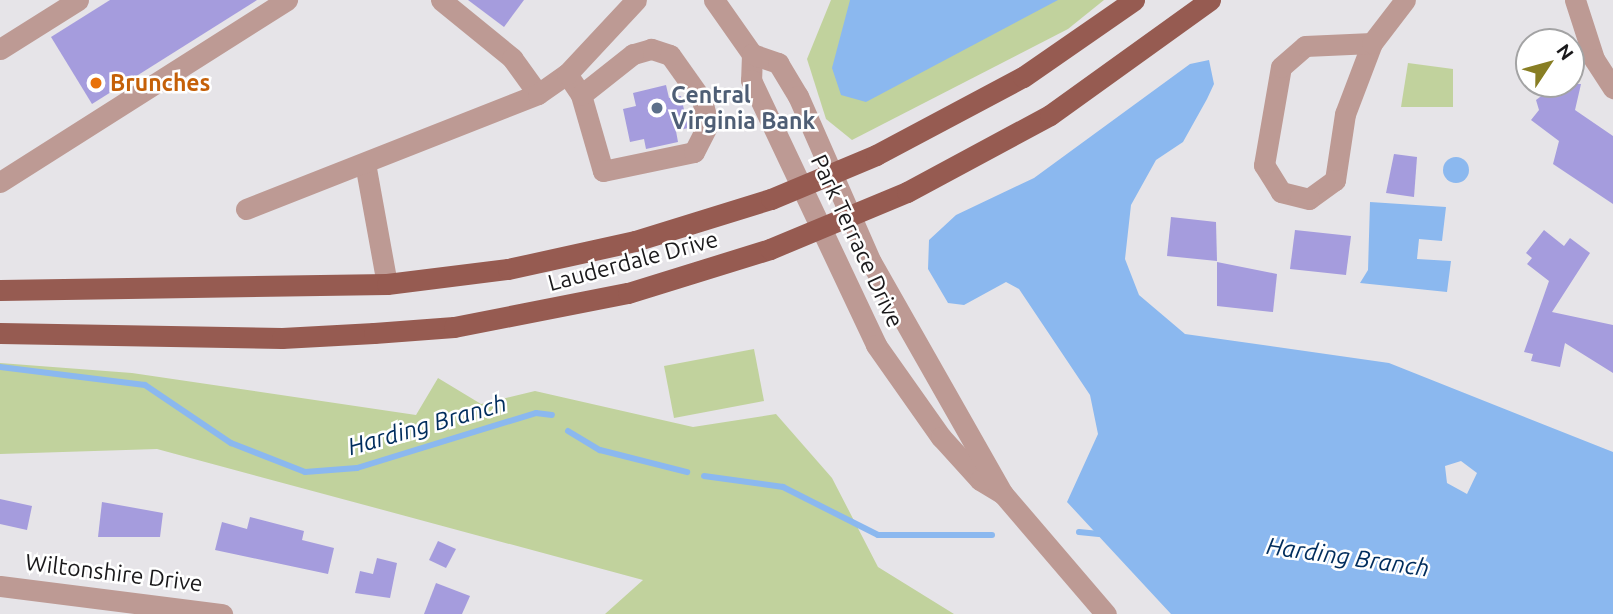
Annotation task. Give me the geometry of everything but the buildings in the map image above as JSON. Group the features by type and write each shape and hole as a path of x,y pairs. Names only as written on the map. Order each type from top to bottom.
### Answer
{"main road":[{"name":"Lauderdale Drive","path":"0,290 387,284 508,269 635,242 833,174 1001,90 1134,0"},
{"name":"Lauderdale Drive","path":"0,333 282,338 454,327 628,293 851,216 1050,115 1210,0"}],"street":[{"path":"0,49 78,0"},
{"path":"0,182 287,0"},
{"path":"441,0 512,58 538,94"},
{"path":"246,209 538,94 566,74 635,0"},
{"name":"Park Terrace Drive","path":"714,0 752,54 778,63 909,334 992,465 1003,494"},
{"path":"1372,43 1305,46 1281,67 1264,165 1281,192 1309,199 1335,180 1345,114 1372,43 1405,0"},
{"path":"1574,0 1594,59 1613,88"},
{"path":"566,74 581,95 596,158 603,171 694,152 708,124 702,100 670,55 650,49 633,54 581,95"},
{"name":"Park Terrace Drive","path":"752,54 751,80 844,286 903,386 980,480 1003,494 1106,614"},
{"path":"365,163 387,284"},
{"name":"Wiltonshire Drive","path":"0,586 222,614"}],"green space":[{"path":"831,0 1104,0 1068,29 852,140 826,119 807,59"},
{"path":"1408,63 1453,69 1453,107 1401,107"},
{"path":"754,349 764,401 674,418 664,366"},
{"path":"0,363 132,373 416,415 438,378 481,404 535,391 693,427 776,414 832,478 878,567 954,614 605,614 643,580 157,449 0,454"}],"water":[{"path":"850,0 1058,0 866,102 841,95 832,68"},
{"path":"1209,60 1214,84 1183,142 1156,160 1131,205 1125,259 1139,295 1185,334 1389,363 1613,452 1613,614 1171,614 1067,502 1098,434 1090,395 1019,289 1006,282 964,305 948,303 928,269 929,240 956,215 1034,178 1190,64","holes":["1461,461 1477,473 1467,494 1447,483 1445,466"]},
{"path":"1456,157 1465,161 1469,170 1465,179 1456,183 1447,179 1443,170 1447,161"},
{"path":"1370,202 1446,207 1442,241 1419,239 1417,259 1451,261 1447,292 1360,283 1368,270"}],"waterway":[{"name":"Harding Branch","path":"0,367 145,385 231,443 305,472 357,468 536,413 552,415"},
{"name":"Harding Branch","path":"568,431 600,450 687,472"},
{"name":"Harding Branch","path":"704,476 783,487 878,535 992,535"},
{"name":"Harding Branch","path":"1079,532 1099,534"}],"place":[{"name":"Brunches","path":"96,83"},
{"name":"Central Virginia Bank","path":"657,108"}]}
